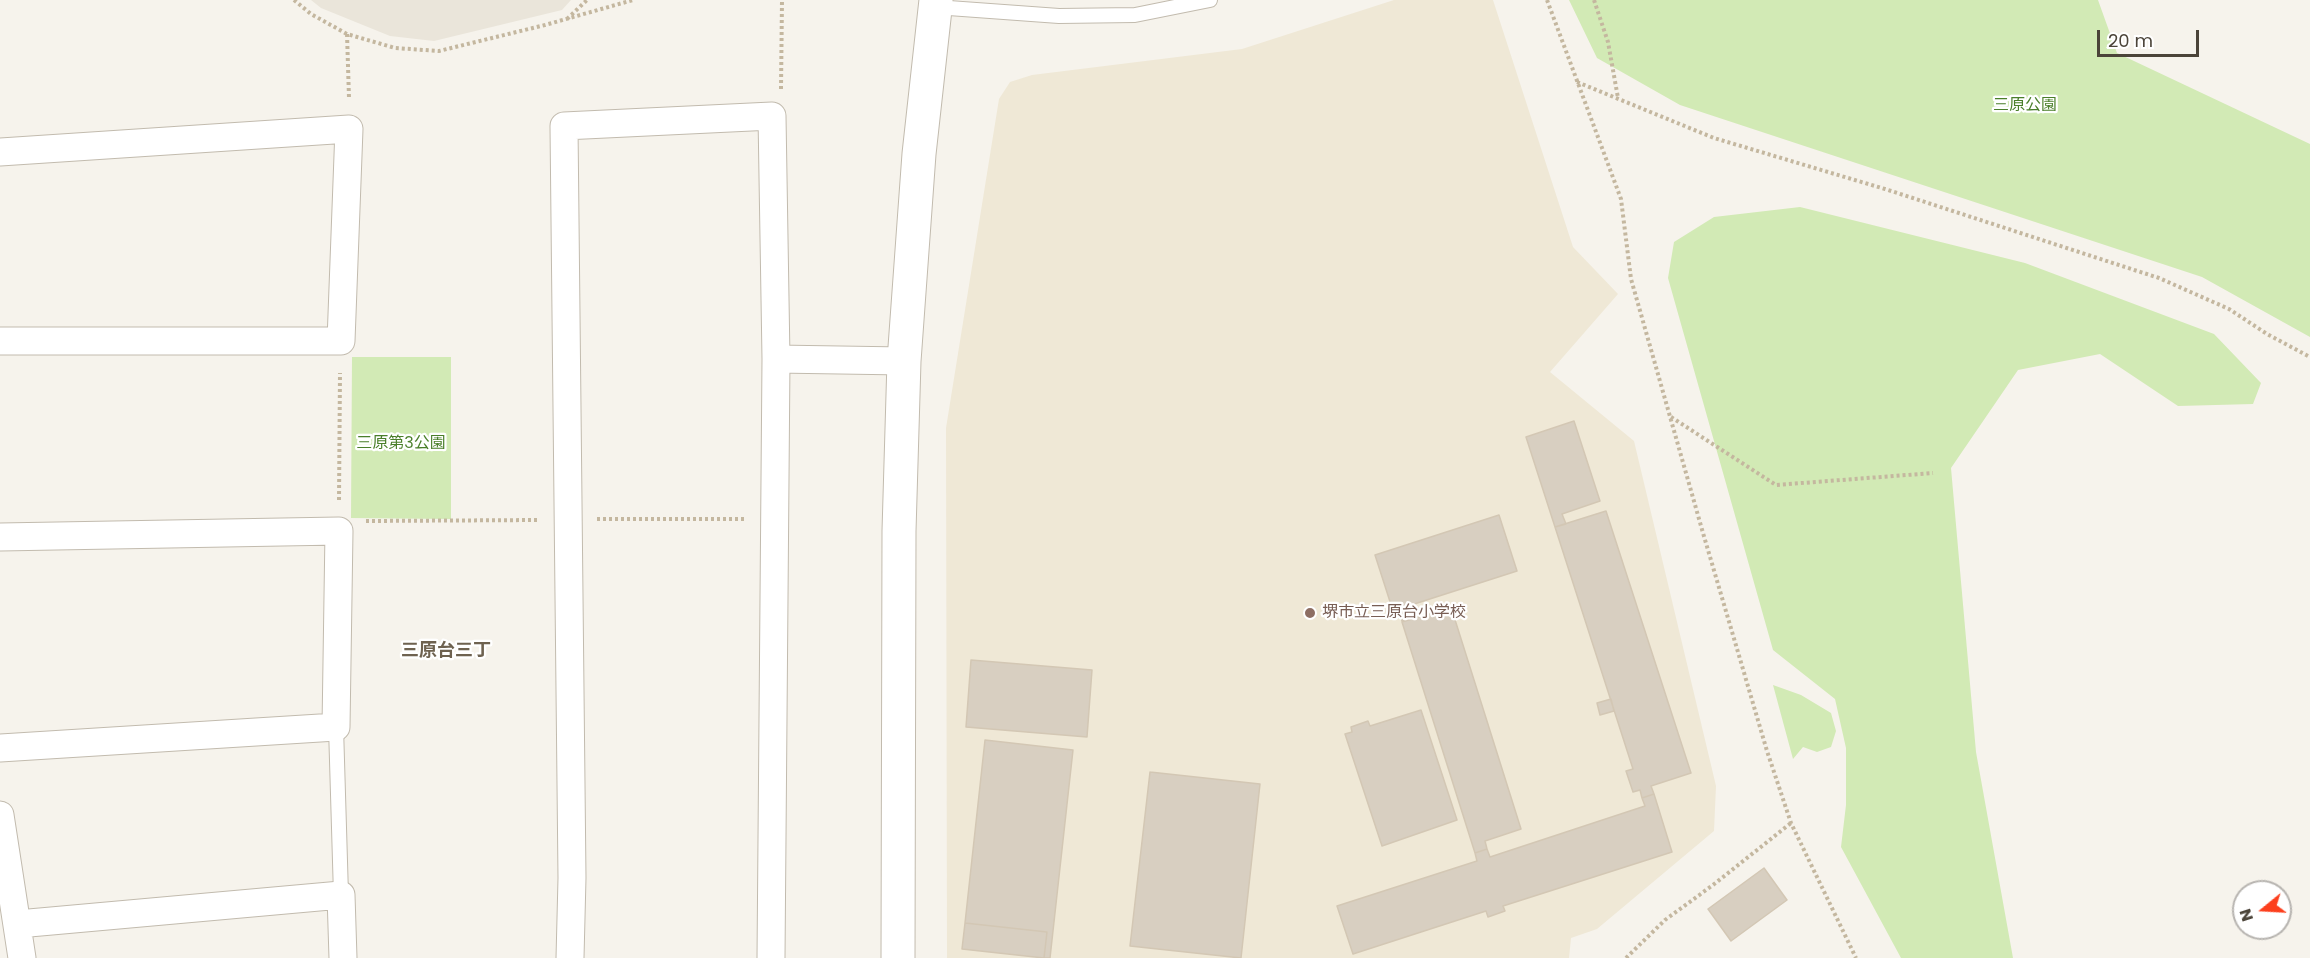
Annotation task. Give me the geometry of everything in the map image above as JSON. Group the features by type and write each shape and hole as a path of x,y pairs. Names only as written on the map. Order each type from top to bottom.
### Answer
{"street":[{"path":"898,958 899,531 904,361 919,154 936,4"},
{"path":"570,958 572,878 564,126 772,116 776,359 771,958"},
{"path":"0,152 349,129 341,341 0,341"},
{"path":"776,359 904,361"},
{"path":"0,537 339,531 336,727 0,748"},
{"path":"0,815 22,958"},
{"path":"18,924 341,895 343,958"}],"lane":[{"path":"936,4 1059,16 1135,15 1210,0"},
{"path":"336,727 341,895"}],"path":[{"path":"294,0 311,14 347,34 395,48 439,51 633,0"},
{"path":"567,19 587,0"},
{"path":"772,118 780,97 782,0"},
{"path":"1547,0 1621,199 1632,279 1763,739 1791,823 1856,958"},
{"path":"1594,0 1608,42 1618,98"},
{"path":"347,34 349,129"},
{"path":"1577,82 1714,138 1885,189 2159,279 2229,309 2267,334 2310,357"},
{"path":"339,531 341,341"},
{"path":"1670,417 1776,485 1933,473"},
{"path":"1626,958 1665,920 1791,823"}],"shaded area":[{"path":"311,0 571,0 562,10 434,41 390,36 321,8"},
{"name":"堺市立三原台小学校","path":"1394,0 1493,0 1573,247 1618,294 1550,372 1634,441 1716,786 1714,831 1597,929 1571,938 1569,958 947,958 946,428 999,99 1010,82 1032,75 1242,49"}],"green space":[{"name":"三原公園","path":"1569,0 2098,0 2117,53 2310,144 2310,337 2202,277 1680,105 1597,58"},
{"path":"1800,207 2025,263 2214,334 2261,383 2253,404 2178,406 2100,354 2018,370 1951,468 1976,752 2013,958 1901,958 1841,847 1846,805 1846,748 1835,699 1773,650 1668,278 1674,242 1714,217"},
{"name":"三原第3公園","path":"352,357 451,357 451,519 351,518"},
{"path":"1773,685 1801,695 1831,713 1836,731 1831,747 1817,752 1803,747 1793,759"}],"building":[{"path":"1574,421 1600,501 1562,514 1566,524 1555,527 1526,437"},
{"path":"1606,511 1691,773 1651,786 1654,794 1642,798 1640,790 1633,792 1626,771 1633,769 1555,527"},
{"path":"1499,515 1517,571 1408,606 1412,618 1402,621 1398,609 1393,611 1375,555"},
{"path":"1451,607 1521,829 1485,841 1487,849 1475,853 1402,622"},
{"path":"971,660 1092,670 1087,737 966,727"},
{"path":"1611,699 1614,711 1600,715 1597,703"},
{"path":"1421,710 1457,820 1382,846 1345,734 1352,732 1351,727 1368,721 1370,726"},
{"path":"985,740 1073,750 1050,958 1044,958 1047,932 965,923"},
{"path":"1150,772 1260,784 1241,958 1130,946"},
{"path":"1654,794 1672,852 1503,906 1505,911 1488,917 1486,911 1353,954 1337,906 1477,861 1475,853 1487,849 1490,857 1645,806 1642,798"},
{"path":"1764,868 1787,900 1731,941 1708,909"},
{"path":"965,923 1047,932 1044,958 962,949"}],"place":[{"name":"堺市立三原台小学校","path":"1310,613"}],"district":[{"name":"三原台三丁","path":"446,651"}]}
